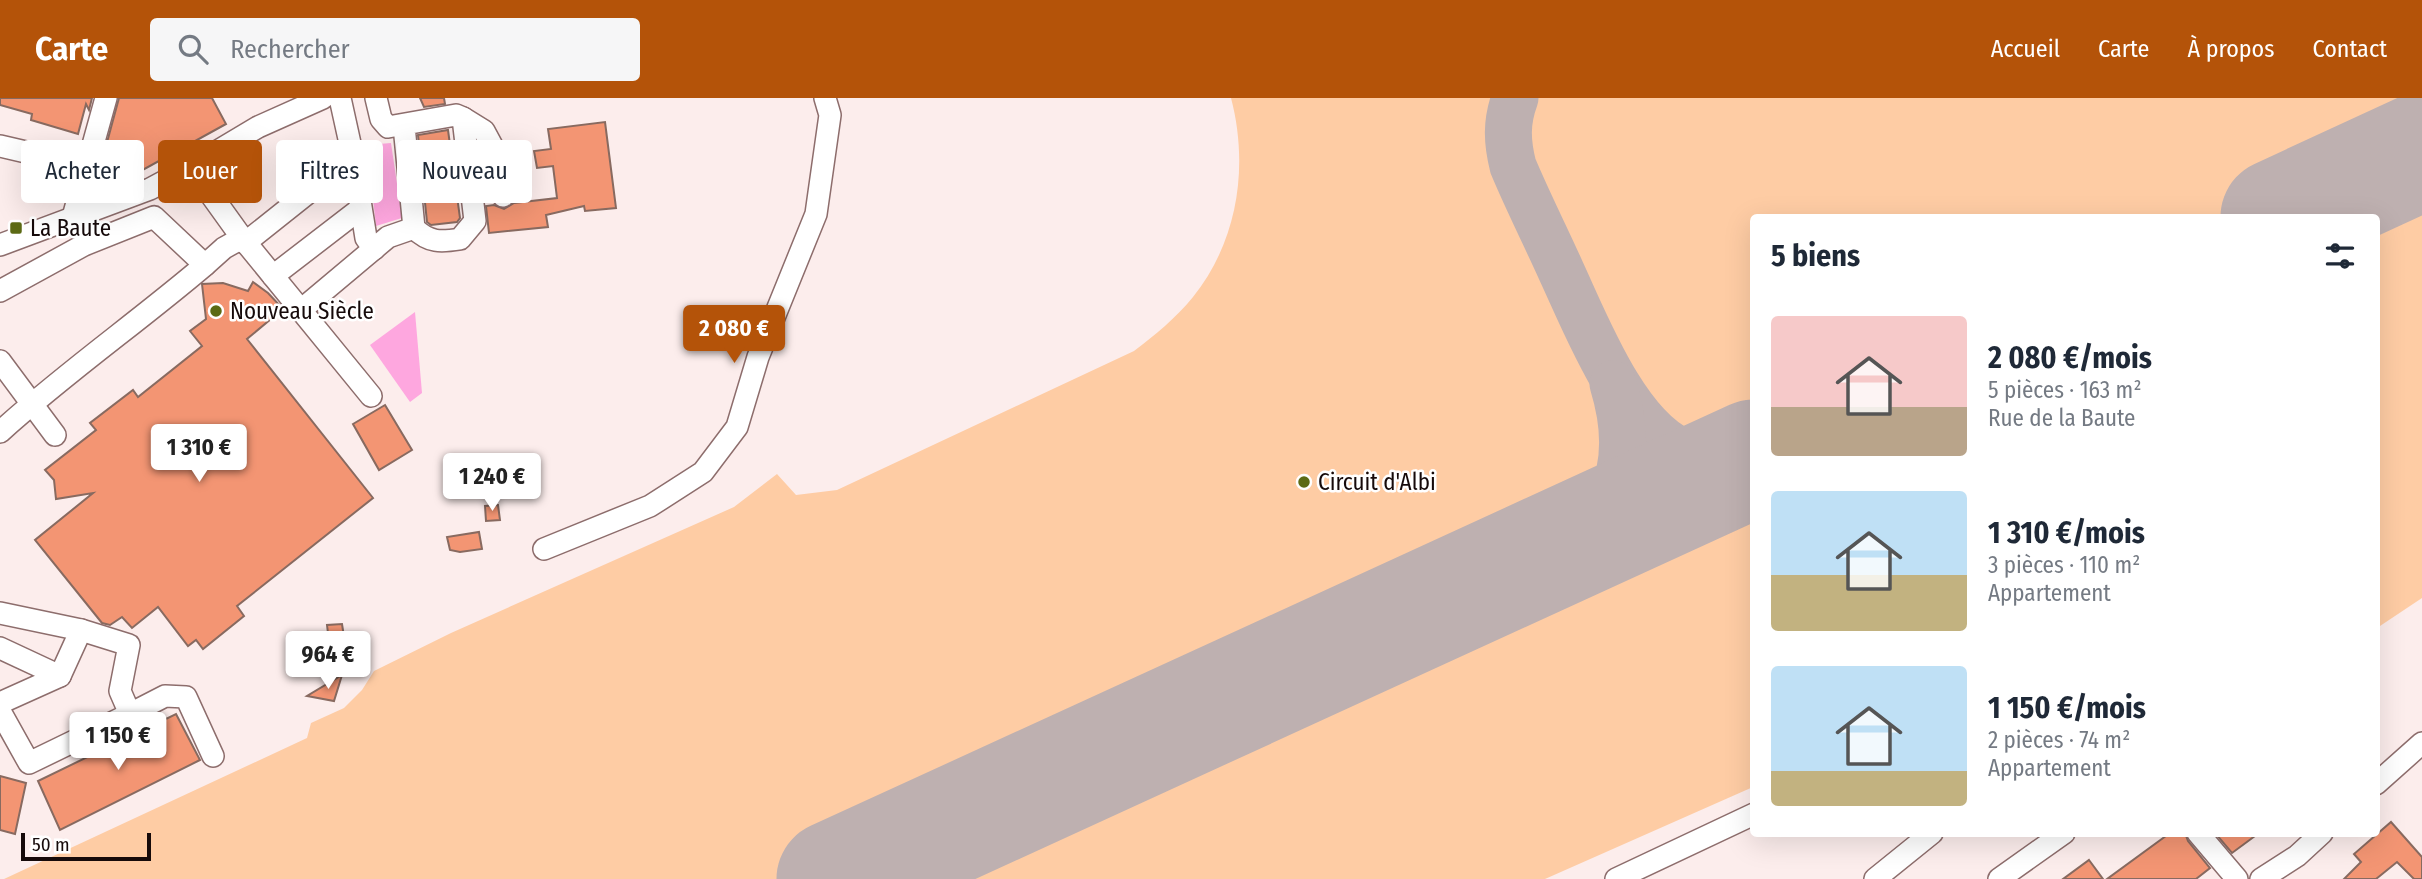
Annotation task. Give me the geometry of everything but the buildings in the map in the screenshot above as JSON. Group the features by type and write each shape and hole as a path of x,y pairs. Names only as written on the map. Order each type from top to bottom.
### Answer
{"street":[{"path":"94,140 106,98"},
{"path":"236,140 258,127 323,98"},
{"path":"340,98 349,140"},
{"path":"376,98 381,119 387,127 456,115 484,131 489,140"},
{"path":"544,549 650,506 703,472 737,427 758,357 816,214 830,115 825,98"},
{"path":"404,126 414,228 424,238 440,242 460,239 475,221 463,118"},
{"path":"0,146 21,151"},
{"path":"0,245 158,184"},
{"path":"77,203 74,217 84,245"},
{"path":"216,203 243,241 370,396"},
{"path":"0,432 224,248 243,241 292,203"},
{"path":"359,203 366,239 374,249"},
{"path":"272,276 360,209"},
{"path":"0,291 84,245 154,217 205,265"},
{"path":"301,310 388,237 414,228"},
{"path":"0,361 55,435"},
{"path":"0,613 81,630 129,645 120,691 130,714"},
{"path":"0,703 60,676 81,630"},
{"path":"0,648 60,676"},
{"path":"0,711 29,762 165,696 186,697 214,756"},
{"path":"2380,780 2422,743"},
{"path":"1616,879 1750,816"},
{"path":"1875,879 1927,837"},
{"path":"1999,879 2058,837"},
{"path":"2200,837 2236,879"},
{"path":"2261,879 2297,856 2318,837"}],"shaded area":[{"name":"Circuit d'Albi","path":"1231,98 2422,98 2422,598 2380,626 2380,214 1750,214 1750,788 1545,879 4,879 307,738 311,723 344,708 362,690 374,671 451,633 734,507 777,474 796,495 837,490 1134,351 1165,326 1193,297 1220,252 1236,202 1239,150"},
{"path":"391,143 397,203 400,203 402,218 376,226 373,203 383,203 383,144"},
{"path":"415,312 422,393 410,402 370,345"}],"taxiway":[{"path":"1515,98 1508,132 1513,166 1596,346 1625,397 1642,420 1661,438 1681,451 1717,459 1750,454"},
{"path":"1570,542 1603,510 1611,497 1620,469 1622,426 1613,384"}],"runway":[{"path":"2286,214 2422,151"},
{"path":"835,879 1750,460"}],"place":[{"name":"La Baute","path":"16,228"},
{"name":"Nouveau Siècle","path":"216,311"},
{"name":"Circuit d'Albi","path":"1304,482"}]}
